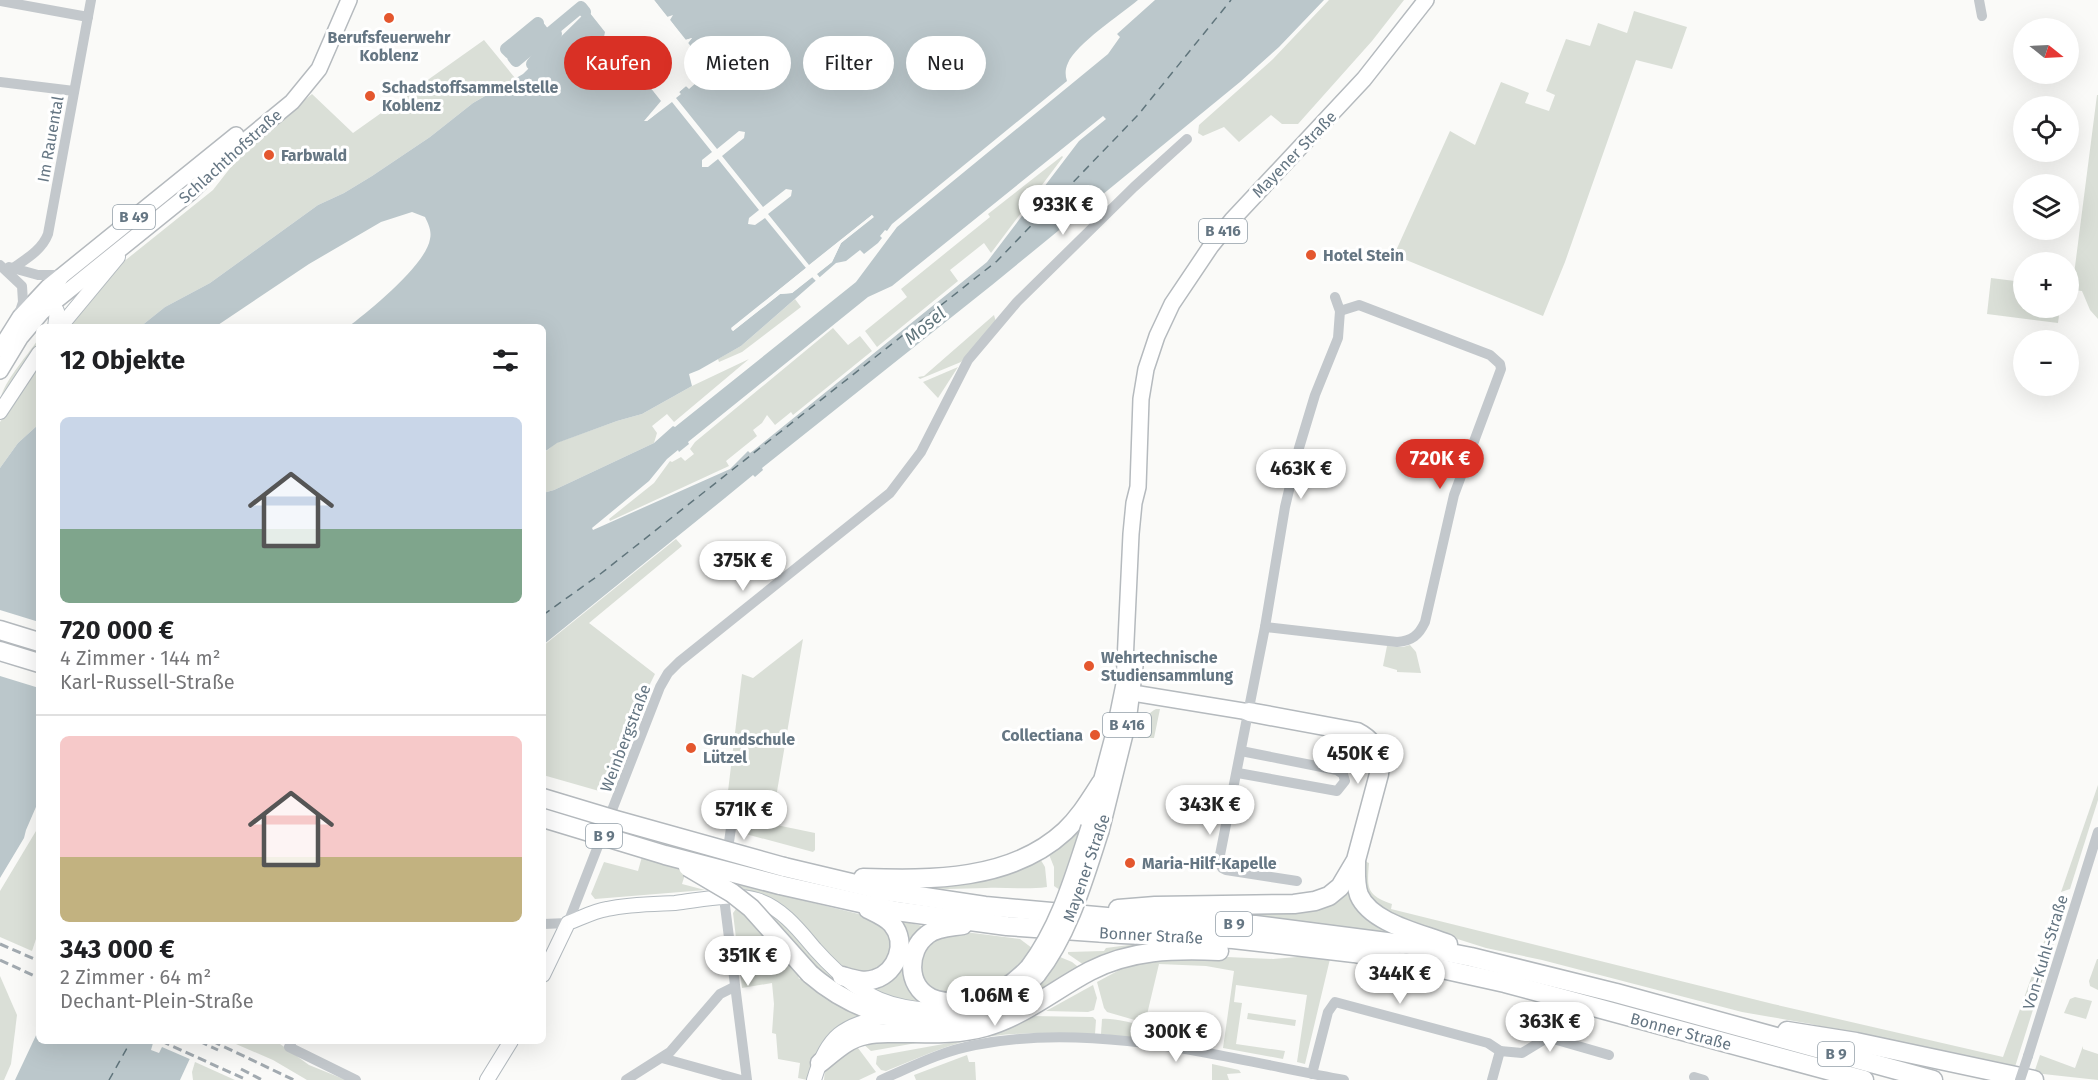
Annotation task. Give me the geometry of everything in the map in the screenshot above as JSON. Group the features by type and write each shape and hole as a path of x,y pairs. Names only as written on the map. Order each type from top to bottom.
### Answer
{"highway":[{"path":"0,630 36,641"},
{"path":"0,651 36,662"},
{"path":"1086,915 1155,906 1305,903 1321,899 1335,891 1345,880 1356,860 1379,774 1378,753 1372,742 1363,735 1348,730 1249,712"},
{"path":"825,877 921,878 999,868 1029,856 1056,839 1076,819 1101,783"},
{"name":"B 9","path":"546,799 782,876"},
{"name":"Bonner Straße","path":"546,819 665,855 782,876 825,877 916,897 1012,910 1276,928 1410,945 1497,962 1933,1080"},
{"name":"B 416","path":"665,855 719,885 746,904 820,983 873,1012 889,1016"},
{"path":"1356,860 1359,894 1366,906 1378,916 1391,923 1497,962"},
{"name":"Bonner Straße","path":"782,876 853,901 978,922 1049,930 1233,939 1354,953 1442,969 1505,983 1864,1080"},
{"path":"842,976 859,981 875,979 891,969 900,951 898,934 892,924 882,916 853,901"},
{"path":"972,1003 943,1002 930,997 917,986 913,978 912,967 913,955 918,944 928,934 978,922"},
{"path":"815,1076 842,1038 861,1030 950,1033 984,1027 1016,1015 1089,972 1138,953 1176,950 1278,954 1320,949"},
{"path":"1740,1027 1817,1035 2034,1080"},
{"path":"1783,1059 1824,1080"}],"main road":[{"name":"Schlachthofstraße","path":"0,371 28,327 51,304 191,192 230,153 292,102 319,69 350,0"},
{"name":"Mayener Straße","path":"889,1016 934,1021 951,1020 997,1008 1015,997 1033,971 1053,952 1067,923 1123,745 1133,693 1141,508 1138,487 1143,384 1151,352 1173,304 1211,246 1232,220 1364,79 1426,0"},
{"name":"Schlachthofstraße","path":"0,349 14,326 31,305 62,275 286,95 304,87"},
{"name":"Mayener Straße","path":"1095,829 1101,783 1124,684 1131,534 1138,487"},
{"path":"1133,693 1249,712"},
{"name":"Mayener Straße","path":"972,1003 999,991 1019,976 1033,971"}],"street":[{"name":"Im Rauental","path":"13,268 36,252 45,241 92,0"},
{"path":"1979,0 1982,16"},
{"path":"0,1 88,17"},
{"path":"0,82 74,91"},
{"name":"Weinbergstraße","path":"568,923 660,687 668,673 890,493 921,452 968,360 1017,302 1134,187 1187,139"},
{"path":"63,324 132,241"},
{"path":"0,264 38,275 62,275 51,296 51,304 57,311 55,324"},
{"path":"0,264 20,282 23,291 21,308 14,326"},
{"path":"1297,881 1244,874 1222,868 1220,860 1296,458 1315,395 1338,338 1340,311 1335,297"},
{"path":"1265,627 1397,642 1413,638 1421,631 1454,495 1501,369 1500,364 1491,355 1359,305 1340,311"},
{"path":"0,412 36,358"},
{"path":"1238,773 1337,791 1345,781 1343,774 1337,770 1241,751"},
{"path":"726,812 734,814 724,898 747,1080"},
{"name":"Von-Kuhl-Straße","path":"2020,1080 2098,832"},
{"name":"Mayener Straße","path":"568,923 606,909 746,898 771,907 795,926 842,976 866,994 895,1005 939,1010 972,1003"},
{"path":"546,924 568,923 546,969"},
{"path":"626,1080 670,1052 720,994 734,987"},
{"path":"1312,1074 1328,1012 1335,1002 1488,1043 1500,1051 1522,1053 1550,1038 1609,1055"},
{"name":"Mayener Straße","path":"861,1030 889,1016"},
{"path":"883,1079 972,1045 1021,1039 1098,1039 1178,1049 1344,1080"},
{"path":"291,1044 356,1080"},
{"path":"490,1079 509,1044"},
{"path":"1492,1080 1500,1051"},
{"path":"663,1058 741,1080"}],"shaded area":[{"path":"1329,0 1404,0 1372,41 1298,124 1282,124 1271,115 1239,142 1224,127 1203,136 1198,133 1199,125 1273,59"},
{"path":"1634,11 1687,27 1672,69 1636,60 1565,262 1543,316 1394,255 1450,131 1475,145 1501,82 1529,93 1525,103 1549,111 1555,95 1546,91 1566,39 1590,46 1598,23 1627,33"},
{"path":"484,40 515,78 473,103 430,137 372,176 318,205 210,283 165,307 144,324 69,324 117,267 213,190 245,149 312,94 353,133"},
{"path":"2098,95 2098,319 2090,310 2082,291 2079,291 2079,252 2077,252"},
{"path":"1062,156 991,253 984,243 950,270 958,281 877,347 865,331 907,297 901,289 990,217 988,214"},
{"path":"1991,278 2013,281 2013,317 1987,314"},
{"path":"795,299 801,307 742,352 719,362 718,359 741,346"},
{"path":"994,315 996,322 961,362 920,379 918,377 924,376"},
{"path":"2019,318 2059,318 2058,323"},
{"path":"833,328 848,345 860,336 872,351 793,415 791,412 775,425 767,415 762,423 753,430 757,436 726,461 729,466 610,521 609,519 654,483 670,461 681,457 685,461 694,454 690,449 695,442"},
{"path":"36,342 36,347 0,403 9,380"},
{"path":"749,359 674,422 667,414 652,426 657,433 654,443 546,492 546,451 556,443 642,414 692,386"},
{"path":"958,367 938,398 923,382"},
{"path":"36,368 36,427 18,443 0,468 0,422"},
{"path":"676,539 682,546 589,623 655,674 606,793 546,776 546,644"},
{"path":"803,639 773,815 768,818 758,817 754,812 726,808 742,674 753,678"},
{"path":"1410,645 1416,652 1421,673 1397,672 1397,670 1383,666 1387,646"},
{"path":"1156,709 1160,709 1154,738 1138,738 1146,718"},
{"path":"2098,785 2098,800 2070,889 2061,892"},
{"path":"747,819 815,833 815,850 813,852 742,833 743,824"},
{"path":"1084,819 1060,890 1054,886 1054,867 1048,852"},
{"path":"36,831 36,939 32,951 0,937 0,891"},
{"path":"646,842 691,855 682,884 705,890 595,899 591,894 604,862 638,871"},
{"path":"1039,857 1045,867 1047,887 929,888 929,884"},
{"path":"1364,861 1369,863 1370,890 1383,901 1392,904 1391,909 1773,1004 2003,1057 2058,902 2066,905 2014,1070 1915,1051 1811,1024 1742,1012 1542,960 1486,948 1394,919 1364,894"},
{"path":"739,881 777,894 875,918 896,942 881,973 847,973 767,899 737,886"},
{"path":"1353,889 1415,936 1149,911 1338,895"},
{"path":"736,909 768,913 780,919 831,976 857,996 829,982 791,946 799,979 803,976 866,1015 853,1019 939,1039 871,1051 861,1042 855,1044 876,1072 859,1080 824,1080 836,1029 821,1045 807,1080 798,1078 800,1063 778,1059 776,1034 772,1033 774,1004 772,983 742,988 733,913"},
{"path":"897,920 927,927 908,951"},
{"path":"957,931 1020,939 1032,948 1022,961 1024,963 994,987 967,997 932,994 915,964 924,942"},
{"path":"1159,941 1223,947 1084,965 1068,954 1068,952 1104,951 1106,948"},
{"path":"1204,956 1273,959 1309,956 1330,959 1305,1064 1297,1062 1307,995 1236,985 1234,1002 1242,1003 1236,1044 1285,1051 1283,1059 1223,1048 1234,971 1206,966 1159,964 1145,1023 1107,1012 1104,1008 1097,982 1138,960"},
{"path":"1060,957 1072,962 1082,970 1012,1007 1040,984"},
{"path":"2097,959 2098,990 2090,986 2089,981"},
{"path":"902,961 924,998 922,1004 870,989"},
{"path":"0,976 17,1015 11,1064 4,1080 0,1080"},
{"path":"1093,985 1097,998 1094,1010 1088,1012 1046,1011"},
{"path":"2075,997 2092,1001 2086,1019 2064,1013 2070,999"},
{"path":"1248,1013 1296,1020 1295,1026 1247,1019"},
{"path":"1030,1016 1093,1017 1096,1020 1095,1034 1032,1033 985,1037 949,1046 886,1071 881,1070 876,1064 877,1056 949,1043"},
{"path":"1102,1019 1144,1027 1186,1042 1186,1044 1101,1034"},
{"path":"236,1044 280,1044 309,1065 346,1080 307,1080 273,1060"},
{"path":"2083,1046 2083,1049 2098,1054 2098,1080 2034,1073 2040,1055 2075,1068"},
{"path":"967,1055 969,1062 975,1062 976,1080 916,1080 914,1075"},
{"path":"195,1062 235,1080 193,1080 192,1072"},
{"path":"1212,1064 1239,1070 1241,1073 1227,1074 1229,1080 1212,1080"}],"water":[{"path":"654,0 1138,0 1080,47 1066,68 1067,81 892,224 880,236 882,238 878,243 864,254 860,250 846,261 836,263 741,346 689,374 692,386 642,414 557,443 546,451 546,324 352,324 395,287 426,250 430,236 428,224 425,217 412,212 381,222 309,264 219,324 144,324 165,307 210,283 318,205 372,176 430,137 473,103 523,74 588,10 609,36 564,36 564,90 653,90 662,101 647,121 680,94 679,92 684,88 684,90 791,90 791,36 684,38","holes":["872,215 873,217 841,243 832,262 792,293 780,294 733,331 731,328"]},
{"name":"Mosel","path":"1155,0 1324,0 1279,47 1240,82 992,285 762,468 763,470 755,477 753,475 546,643 546,492 654,443 673,426 675,427 856,282 897,227 1108,54 1120,37 1117,34","holes":["1103,116 1106,119 1079,141 987,262 754,450 750,453 748,451 730,469 593,530 592,528 649,481 667,459 689,444 688,442 868,297 892,286"]},
{"path":"36,427 36,807 24,838 0,878 0,468 18,443"},
{"path":"36,1035 36,1044 197,1044 180,1080 15,1080"}],"pier":[{"path":"651,0 654,0 667,17 673,15 670,20 684,39 684,42"},
{"path":"586,8 590,8 613,36 604,36 605,32"},
{"path":"684,84 684,88 679,92 681,94 676,98 717,149 739,131 745,132 744,138 722,156 763,207 786,189 792,190 791,196 768,214 809,265 872,215 874,217 841,243 832,262 817,274 822,280 818,283 812,277 792,293 780,294 733,331 731,329 806,268 765,218 755,225 748,224 749,218 759,210 718,159 708,167 702,167 702,160 712,152 672,102 644,121 661,101 652,90 657,90 664,99 661,106 677,94 677,90","holes":["833,251 829,260 791,290 783,290"]},
{"path":"0,610 36,621 36,687 0,676"},
{"path":"153,1044 200,1044 192,1060 162,1047 159,1053 151,1050"}],"waterway":[{"path":"538,23 506,49 510,53 540,28 543,32 513,57 516,61 581,7 585,12"},
{"path":"532,64 556,34"}],"ferry route":[{"path":"546,613 599,575 997,261 1138,115 1231,0"},
{"path":"109,1080 129,1044"}],"railway":[{"path":"0,944 36,960"},
{"path":"0,960 36,977"},
{"path":"168,1044 247,1080"},
{"path":"205,1044 218,1050"},
{"path":"218,1044 294,1080"},
{"path":"241,1069 262,1080"}],"place":[{"name":"Berufsfeuerwehr Koblenz","path":"389,18"},
{"name":"Schadstoffsammelstelle Koblenz","path":"370,96"},
{"name":"Farbwald","path":"269,155"},
{"name":"Hotel Stein","path":"1311,255"},
{"name":"Wehrtechnische Studiensammlung","path":"1089,666"},
{"name":"Collectiana","path":"1095,735"},
{"name":"Grundschule Lützel","path":"691,748"},
{"name":"Maria-Hilf-Kapelle","path":"1130,863"}]}
